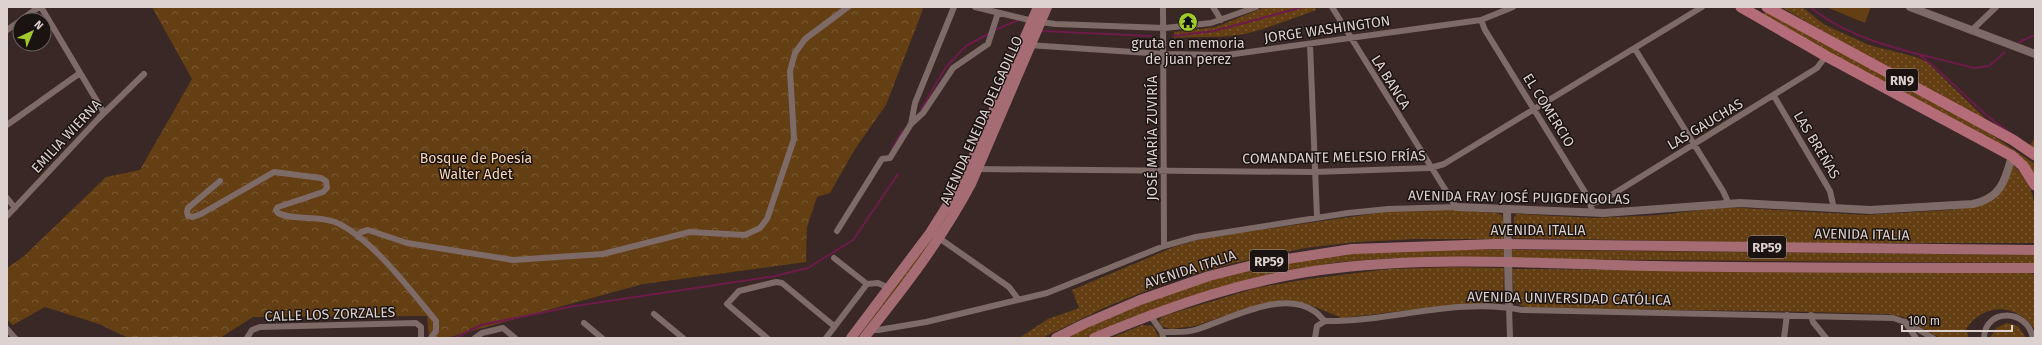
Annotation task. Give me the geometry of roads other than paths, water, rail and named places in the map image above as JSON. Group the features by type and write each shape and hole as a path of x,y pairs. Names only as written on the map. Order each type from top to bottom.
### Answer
{"highway":[{"name":"RN9","path":"1746,8 1763,10 2014,140 2035,155"},
{"name":"RN9","path":"1763,10 1826,56 2012,156 2023,166 2035,185"}],"main road":[{"name":"AVENIDA ENEIDA DELGADILLO","path":"1037,21 1038,7"},
{"name":"AVENIDA ENEIDA DELGADILLO","path":"864,338 939,238 960,206 973,169 1037,21 1047,7"},
{"name":"AVENIDA ENEIDA DELGADILLO","path":"851,338 945,211 973,169"},
{"name":"AVENIDA ITALIA","path":"1056,338 1084,324 1140,300 1209,276 1261,263 1352,249 1516,244 2035,250"},
{"name":"RP59","path":"1094,338 1150,315 1234,288 1300,273 1335,268 1431,262 1520,262 1758,268 2035,268"}],"street":[{"path":"40,7 104,113"},
{"path":"358,237 361,232 368,230 407,243 513,260 603,254 690,232 745,235 755,232 767,219 794,139 790,71 795,53 805,39 848,7"},
{"path":"911,124 915,103 954,7"},
{"path":"975,7 1055,24 1164,28 1190,26 1221,20 1256,7"},
{"name":"JOSÉ MARÍA ZUVIRÍA","path":"1163,7 1164,246"},
{"path":"1213,7 1221,20"},
{"name":"LA BANCA","path":"1332,7 1349,38 1430,168 1456,206"},
{"name":"JORGE WASHINGTON","path":"1027,45 1164,54 1227,55 1482,20 1513,7"},
{"name":"COMANDANTE MELESIO FRÍAS","path":"973,169 1314,172 1430,168 1444,164 1702,7"},
{"path":"1910,7 2035,54"},
{"path":"1971,31 1996,7"},
{"path":"837,231 882,158 890,158 911,124 923,113 953,68 988,44 998,13"},
{"name":"EL COMERCIO","path":"1482,20 1485,30 1591,204 1593,213"},
{"path":"1310,44 1317,217"},
{"path":"1635,48 1723,191 1729,204"},
{"name":"LAS GAUCHAS","path":"1591,204 1605,199 1774,96 1817,68 1826,56"},
{"path":"7,126 80,73"},
{"name":"EMILIA WIERNA","path":"7,216 104,113 144,74"},
{"name":"LAS BREÑAS","path":"1774,96 1830,191 1834,209"},
{"name":"AVENIDA FRAY JOSÉ PUIGDENGOLAS","path":"871,330 926,322 1047,293 1164,246 1196,237 1317,217 1388,209 1456,206 1507,210 1593,213 1616,213 1729,204 1870,210 1912,209 1980,202 2000,189 2005,181 2012,156"},
{"path":"220,181 188,208 188,216 197,216 269,174 281,171 321,178 326,181 327,188 324,192 278,207 276,210 278,213 333,221 358,237 390,266 436,321 436,332 431,338"},
{"path":"7,198 14,208"},
{"path":"1507,210 1510,338"},
{"path":"939,238 1009,286 1018,299"},
{"path":"834,258 867,284"},
{"path":"767,338 726,304 739,291 776,282 782,283 834,326"},
{"path":"826,338 867,284 871,282 878,283 888,288"},
{"path":"1150,315 1162,335 1196,330 1223,319 1268,305 1280,303 1295,304 1313,310 1325,321 1317,326 1315,338"},
{"name":"AVENIDA UNIVERSIDAD CATÓLICA","path":"1325,321 1350,321 1464,307 1509,307 1522,310 1811,315 1893,318 1906,322 1933,338"},
{"path":"654,314 683,338"},
{"path":"1784,338 1787,315"},
{"path":"1811,315 1813,322 1826,338"},
{"path":"1984,338 1986,328 1991,322 2003,315 2010,315 2023,320 2033,335"},
{"path":"1906,322 1916,338"},
{"path":"584,323 602,338"},
{"name":"CALLE LOS ZORZALES","path":"248,338 252,330 260,327 419,324 421,338"},
{"path":"475,338 482,333 502,328 516,338"},
{"path":"7,329 15,338"}],"waterway":[{"path":"1173,36 1214,31 1303,7"},
{"path":"1810,7 1828,20 1867,39 1910,52 1974,68 1989,66 2005,52"},
{"path":"995,30 1018,20"},
{"path":"1042,31 1151,36"},
{"path":"921,109 946,67 966,46 990,33"},
{"path":"2019,42 2035,35"},
{"path":"1918,54 1930,63 1996,123 2008,131"},
{"path":"892,149 902,131"},
{"path":"455,338 481,325 575,306 775,276 808,268 853,240 898,174"}],"place":[{"name":"gruta en memoria de juan perez","path":"1188,22"}],"park label":[{"name":"Bosque de Poesía Walter Adet","path":"476,166"}]}
